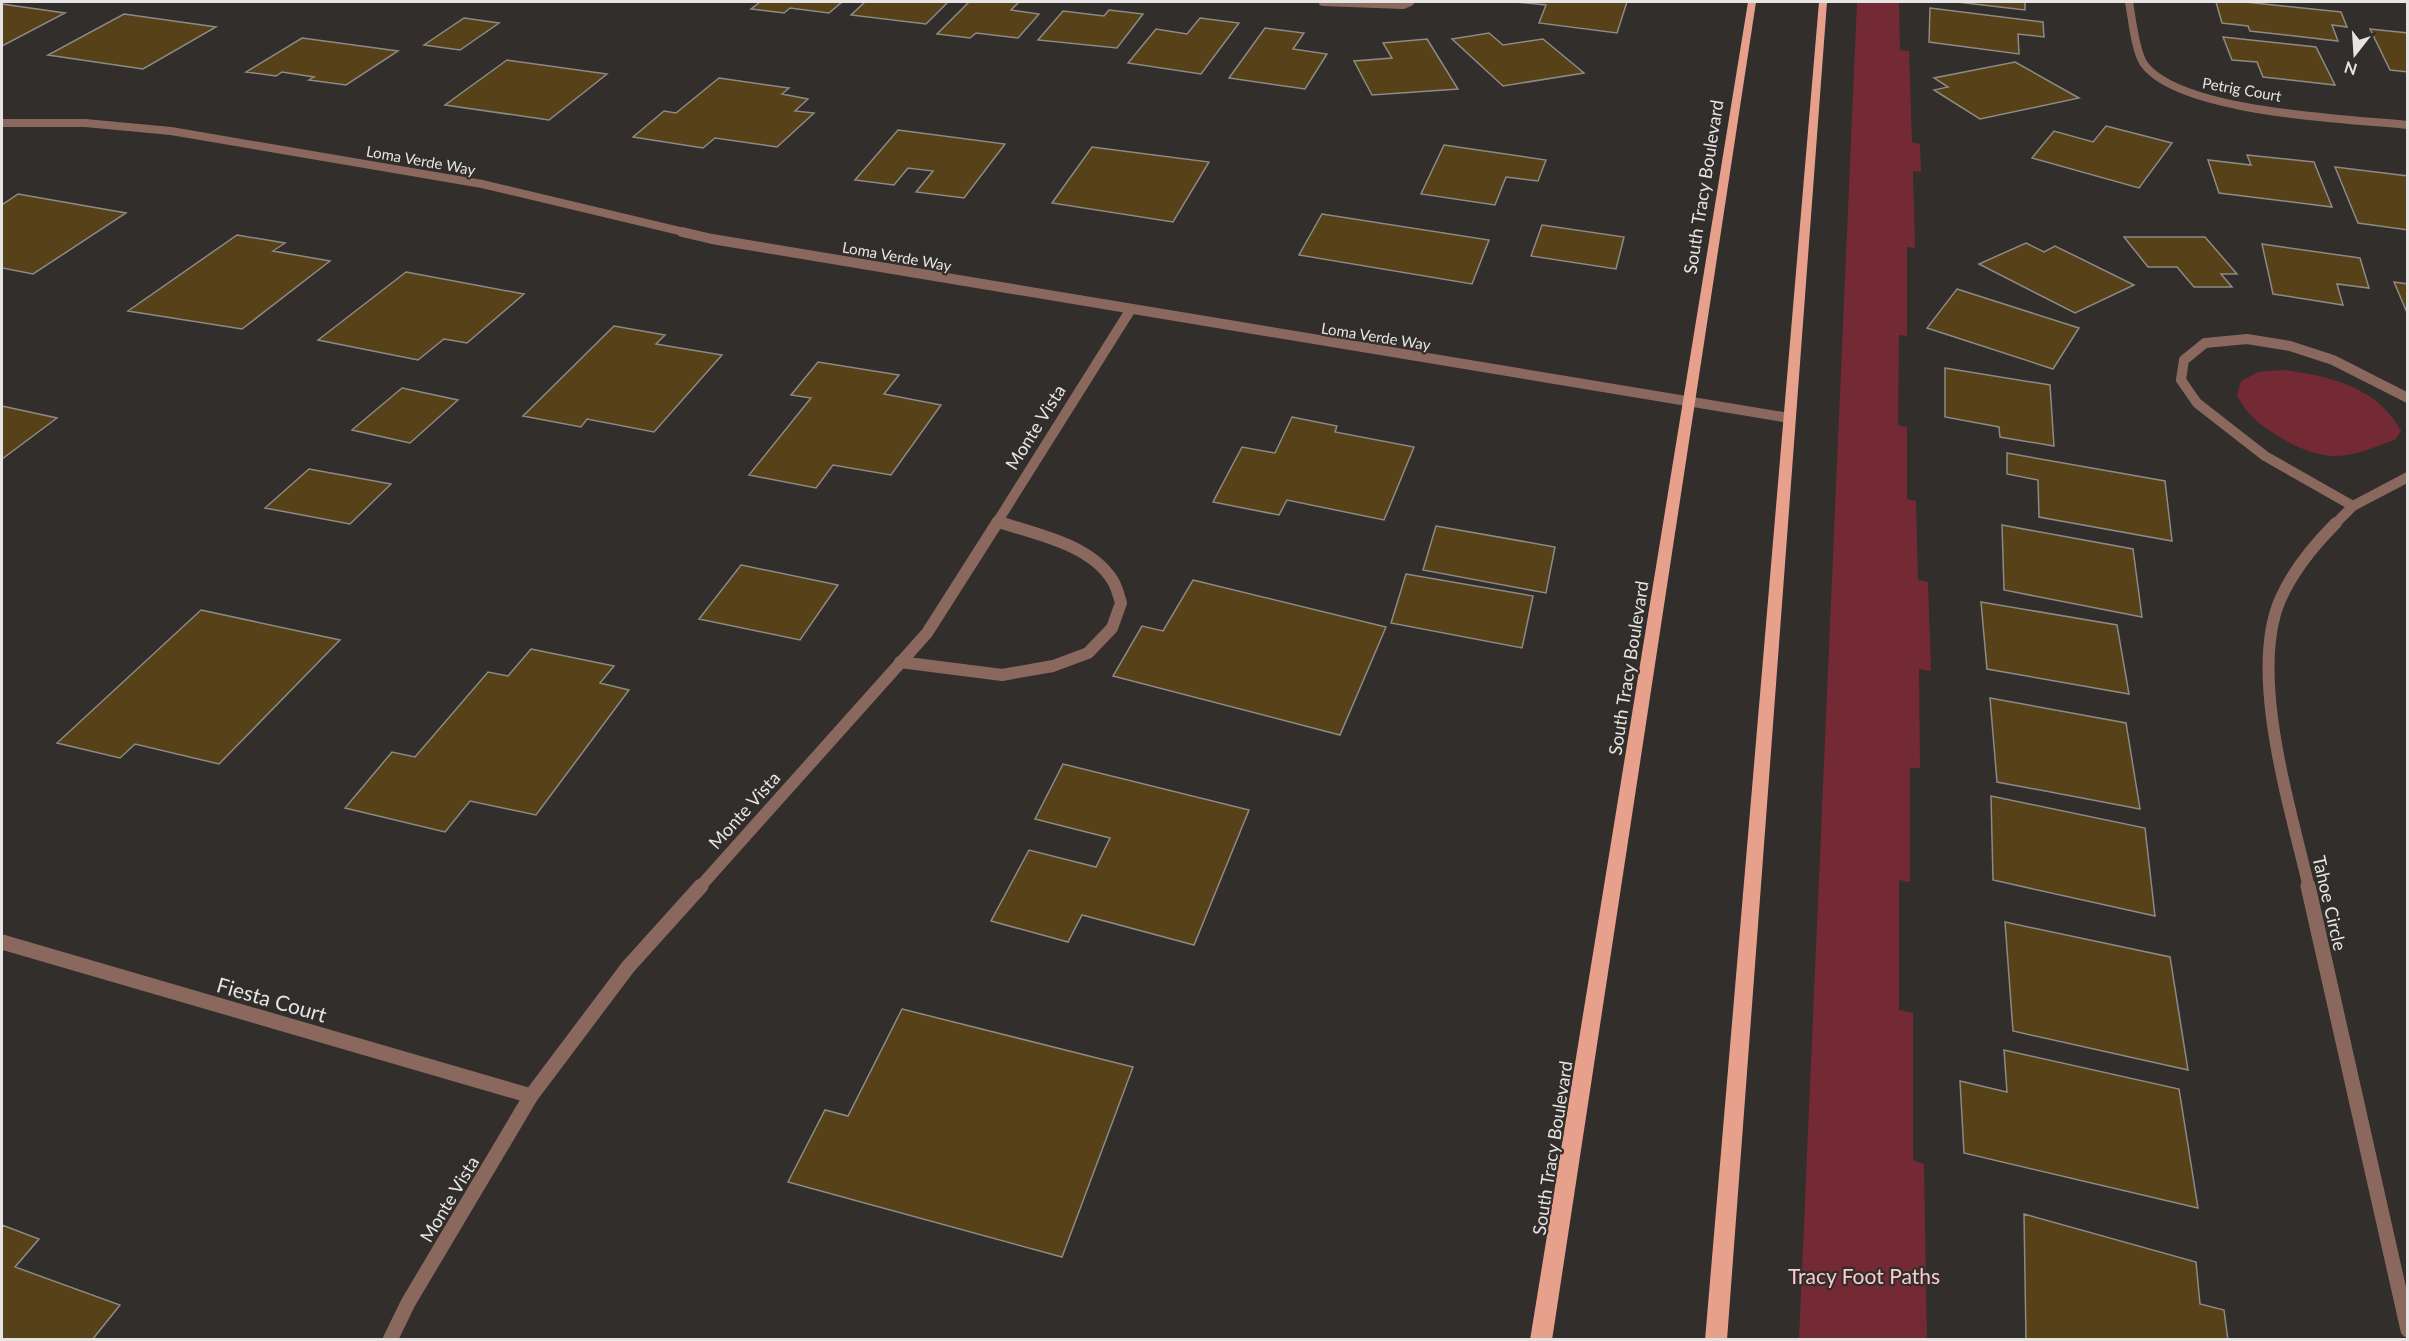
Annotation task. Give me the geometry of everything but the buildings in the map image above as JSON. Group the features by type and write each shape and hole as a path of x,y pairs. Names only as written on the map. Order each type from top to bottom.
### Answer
{"main road":[{"name":"South Tracy Boulevard","path":"1541,1340 1752,2"},
{"path":"1716,1340 1823,2"}],"street":[{"path":"1323,2 1406,3"},
{"name":"Petrig Court","path":"2129,2 2144,64 2161,79 2192,94 2240,106 2408,125"},
{"name":"Loma Verde Way","path":"2,123 85,123 171,131 482,184 712,239 1789,418"},
{"name":"Monte Vista","path":"390,1340 408,1304 531,1096 628,967 927,633 1131,309"},
{"path":"2353,506 2265,456 2197,403 2181,380 2184,360 2205,343 2247,339 2290,346 2333,360 2408,398"},
{"name":"Tahoe Circle","path":"2408,477 2353,506 2311,548 2280,600 2268,645 2272,724 2408,1330"},
{"path":"900,662 1002,675 1053,666 1088,653 1112,628 1122,603 1111,578 1094,561 1071,547 997,521"},
{"name":"Fiesta Court","path":"2,942 531,1096"}],"green space":[{"name":"Tracy Foot Paths","path":"1857,2 1899,2 1900,50 1909,51 1912,142 1920,144 1921,172 1913,171 1915,248 1907,247 1907,336 1899,335 1898,425 1907,427 1907,499 1916,501 1918,580 1928,582 1931,671 1919,669 1920,768 1910,768 1910,882 1899,880 1899,1010 1913,1013 1913,1160 1924,1164 1927,1339 1799,1339"},
{"path":"2282,370 2316,375 2366,394 2392,416 2401,431 2396,439 2348,455 2321,455 2292,444 2253,418 2237,395 2241,381 2258,372"}]}
